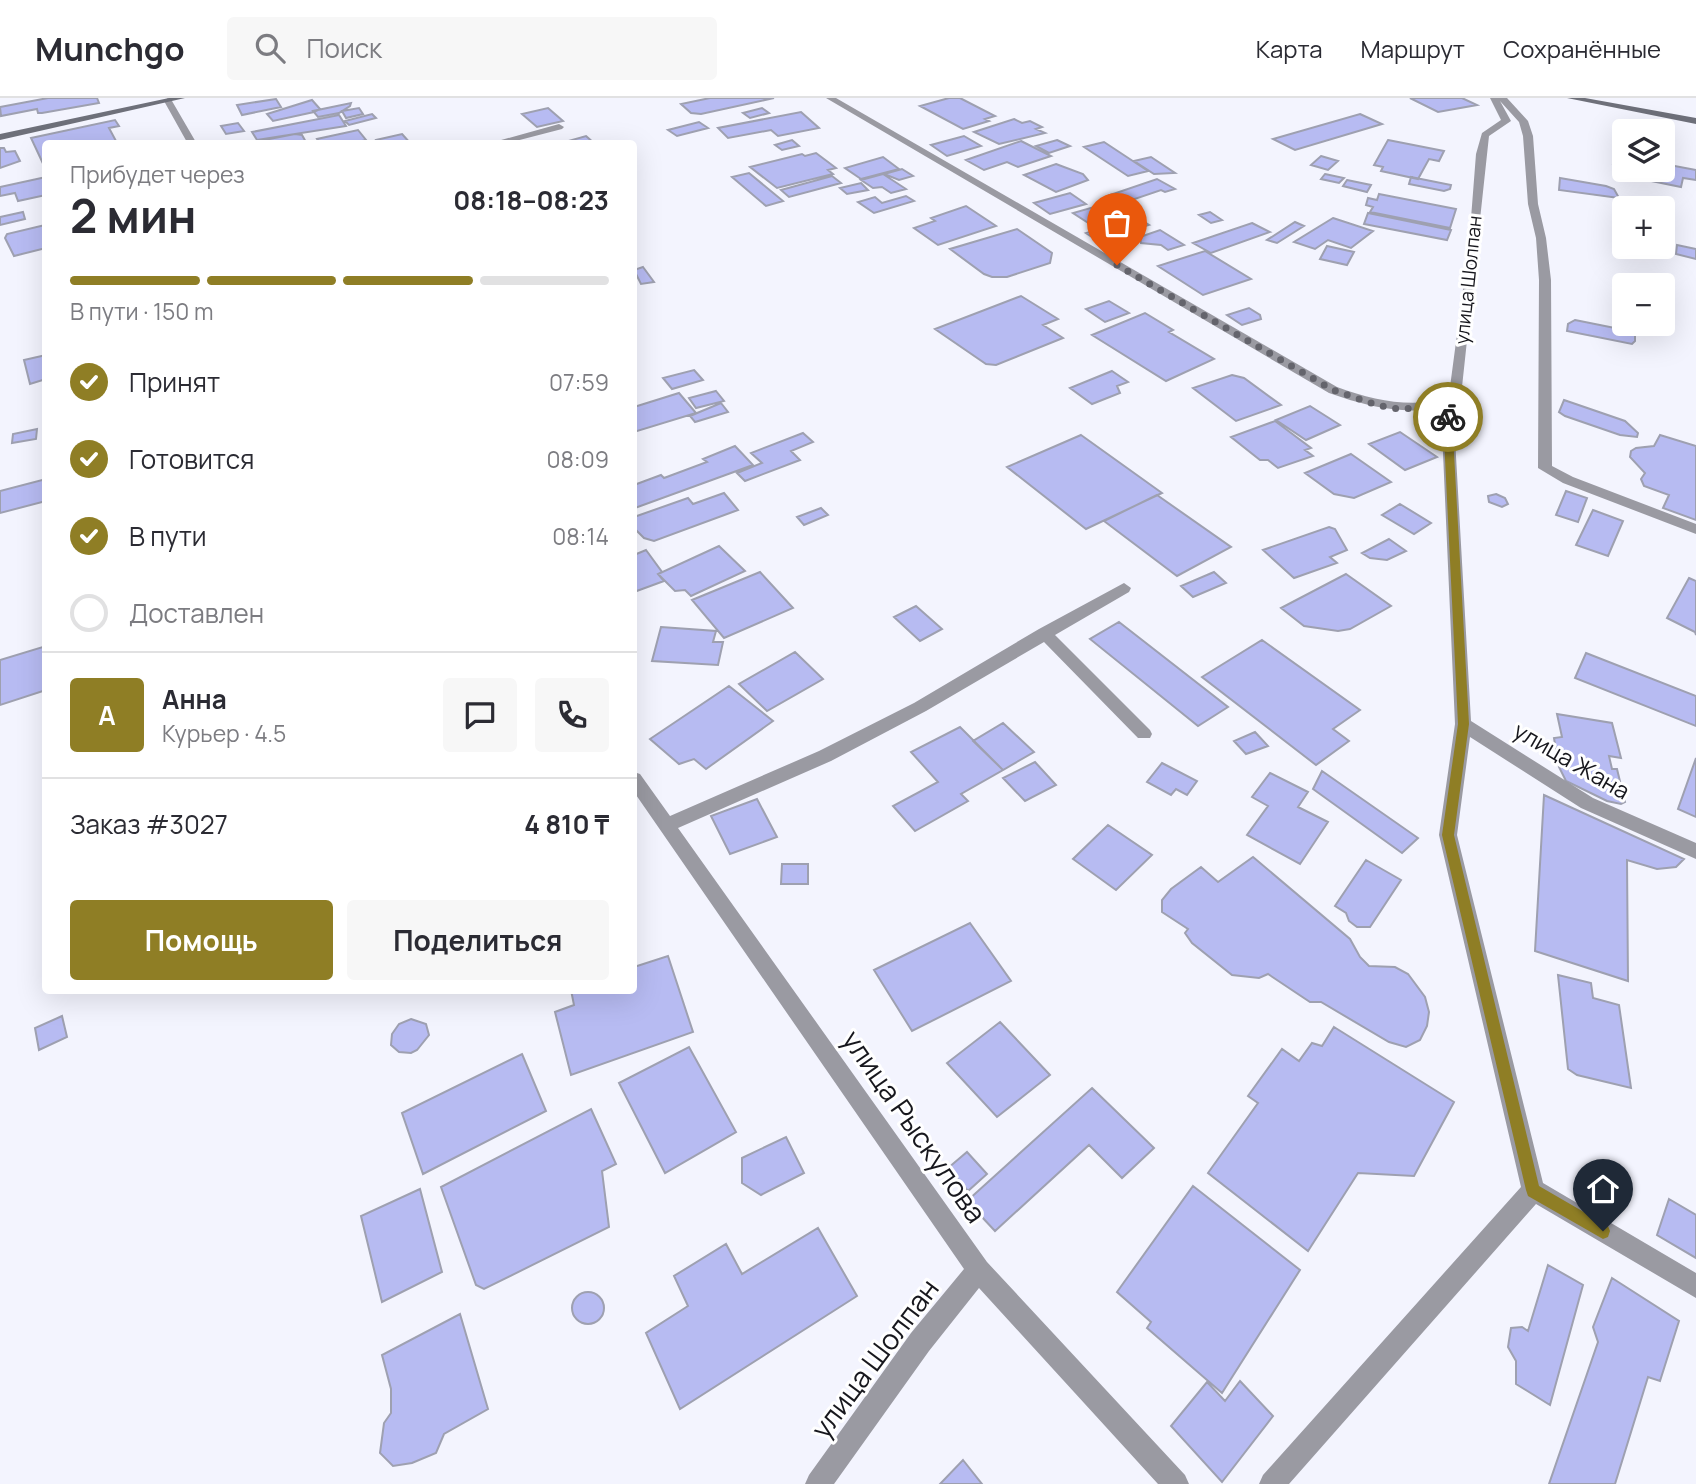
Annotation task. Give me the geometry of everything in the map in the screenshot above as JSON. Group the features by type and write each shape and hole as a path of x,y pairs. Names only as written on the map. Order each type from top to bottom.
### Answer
{"street":[{"path":"0,137 181,98"},
{"path":"830,98 1333,390 1398,409 1424,408 1447,403 1463,724 1448,835 1533,1190 1696,1286"},
{"name":"улица Шолпан","path":"1447,403 1456,387 1466,318 1480,154 1485,135 1506,121 1494,98"},
{"path":"1502,98 1523,121 1528,136 1533,204 1541,238 1545,281 1545,468 1567,480 1696,529"},
{"path":"1571,98 1696,121"},
{"path":"167,100 191,140"},
{"path":"507,140 559,127"},
{"path":"666,825 825,756 920,707 1124,588"},
{"path":"1044,633 1144,734"},
{"name":"улица Жана","path":"1463,724 1587,803 1696,851"},
{"name":"улица Рыскулова","path":"637,783 979,1270 1176,1484"},
{"path":"1272,1484 1533,1190"},
{"name":"улица Шолпан","path":"818,1484 920,1342 979,1270"}],"building":[{"path":"48,98 97,98 99,103 42,113 38,113 37,109 1,116 0,107"},
{"path":"710,98 774,98 701,114 691,113 681,104"},
{"path":"949,98 960,98 995,116 985,119 989,121 963,129 920,106"},
{"path":"1410,98 1462,98 1477,105 1438,112"},
{"path":"276,99 281,107 242,115 237,105"},
{"path":"312,100 320,109 314,112 273,121 267,114"},
{"path":"351,103 339,113 318,117 313,111"},
{"path":"359,108 363,114 346,118 342,111"},
{"path":"548,108 563,121 537,127 522,114"},
{"path":"762,108 769,113 750,118 743,113"},
{"path":"801,112 819,128 778,136 771,130 728,138 718,128"},
{"path":"372,114 376,118 349,125 345,121"},
{"path":"1360,114 1382,124 1295,150 1273,139"},
{"path":"339,115 346,126 257,140 252,132"},
{"path":"1014,119 1022,123 1030,121 1042,127 1036,129 1045,133 999,144 974,132"},
{"path":"115,120 119,126 109,128 115,140 42,140 42,161 31,138"},
{"path":"699,122 708,128 677,136 668,130"},
{"path":"238,123 244,131 226,134 221,126"},
{"path":"358,130 366,140 318,140"},
{"path":"295,134 302,135 305,140 264,140"},
{"path":"402,134 407,140 376,140"},
{"path":"586,136 590,140 572,140"},
{"path":"964,136 981,146 947,156 931,145"},
{"path":"792,140 799,146 782,150 775,145"},
{"path":"1057,140 1070,146 1049,153 1036,146"},
{"path":"1388,140 1444,151 1439,161 1429,159 1418,179 1381,171 1383,167 1374,165"},
{"path":"1021,141 1051,156 1018,167 1007,162 984,170 966,160"},
{"path":"1104,142 1148,171 1128,176 1084,147"},
{"path":"0,148 4,148 6,152 15,151 20,161 0,168"},
{"path":"816,153 836,168 828,170 833,174 777,188 750,167 802,154 805,156"},
{"path":"1321,156 1338,161 1328,170 1311,165"},
{"path":"883,157 899,169 861,179 845,168"},
{"path":"1151,157 1175,173 1154,174 1134,161"},
{"path":"1056,164 1083,174 1088,180 1056,192 1024,175"},
{"path":"1675,166 1696,170 1696,180 1683,178 1681,187 1656,182 1675,182"},
{"path":"902,169 913,176 899,180 884,174"},
{"path":"749,173 783,201 766,206 732,177"},
{"path":"883,174 906,189 891,193 882,187 873,188 861,180"},
{"path":"1325,174 1344,178 1339,183 1321,179"},
{"path":"832,176 841,183 789,197 781,190"},
{"path":"1411,177 1451,185 1450,189 1444,191 1409,184"},
{"path":"42,178 42,196 18,201 15,193 0,196 0,187"},
{"path":"1560,178 1606,186 1614,189 1618,196 1612,197 1559,190"},
{"path":"1157,179 1175,189 1165,192 1161,190 1123,203 1110,195"},
{"path":"1347,180 1371,185 1367,192 1343,186"},
{"path":"861,183 868,190 847,194 840,188"},
{"path":"1070,193 1086,204 1050,214 1034,203"},
{"path":"1379,194 1456,209 1450,228 1370,212 1373,207 1366,205 1368,198 1377,200"},
{"path":"906,196 914,201 874,213 858,202 875,197 882,203"},
{"path":"1108,203 1131,218 1096,228 1073,213"},
{"path":"966,206 996,226 938,245 914,228 935,221 931,218"},
{"path":"23,212 25,219 0,225 0,217"},
{"path":"1210,212 1222,220 1211,223 1199,215"},
{"path":"1368,213 1451,230 1447,240 1364,224"},
{"path":"1138,218 1149,225 1120,233 1133,242 1110,249 1086,233"},
{"path":"1333,218 1373,231 1351,248 1328,240 1315,249 1294,242"},
{"path":"1295,222 1304,226 1277,243 1267,240"},
{"path":"1252,223 1270,232 1211,253 1193,243"},
{"path":"42,226 42,249 14,256 5,238 7,234"},
{"path":"1017,229 1052,253 1050,263 1007,277 992,277 950,249"},
{"path":"1160,230 1184,245 1168,250 1161,245 1141,243 1140,237"},
{"path":"1677,245 1696,249 1696,259 1676,254"},
{"path":"1327,246 1354,252 1347,265 1320,259"},
{"path":"1205,251 1251,279 1203,295 1158,266"},
{"path":"643,267 654,282 641,284 637,269"},
{"path":"1021,296 1058,319 1043,325 1063,338 996,365 986,364 935,329"},
{"path":"1109,301 1129,313 1105,322 1086,309"},
{"path":"1249,308 1260,315 1261,319 1242,325 1227,315"},
{"path":"1145,313 1173,330 1169,332 1214,359 1166,381 1092,335"},
{"path":"1575,320 1612,327 1612,336 1635,336 1635,341 1632,344 1567,331 1568,324"},
{"path":"42,356 42,380 30,384 24,360"},
{"path":"694,370 703,380 672,389 663,378"},
{"path":"1112,371 1128,382 1117,386 1120,393 1092,404 1070,388"},
{"path":"1232,375 1244,378 1281,405 1236,421 1193,388"},
{"path":"716,391 724,401 696,408 689,398"},
{"path":"679,393 696,413 637,431 637,406"},
{"path":"1564,400 1625,421 1638,433 1637,437 1620,435 1565,416 1559,412"},
{"path":"721,403 728,412 695,422 690,416"},
{"path":"1310,406 1340,425 1306,440 1276,420"},
{"path":"1275,421 1311,448 1305,450 1313,456 1278,468 1268,460 1260,460 1231,437"},
{"path":"37,429 36,439 12,443 13,434"},
{"path":"1400,432 1437,457 1405,470 1369,444"},
{"path":"803,433 813,442 791,451 800,460 745,481 737,473 762,463 751,453"},
{"path":"1081,435 1162,493 1086,529 1007,467"},
{"path":"1660,435 1696,446 1696,520 1663,508 1669,495 1644,486 1641,479 1645,473 1630,457 1631,451 1636,448 1654,446"},
{"path":"735,446 753,465 637,507 637,484 661,475 664,478 707,462 703,459"},
{"path":"1351,454 1391,482 1354,498 1334,494 1305,473"},
{"path":"42,480 42,502 0,513 0,491"},
{"path":"1566,491 1587,498 1578,522 1556,515"},
{"path":"724,493 738,510 654,541 644,538 637,531 637,516 688,498 693,504"},
{"path":"1496,494 1505,498 1508,504 1502,507 1489,502 1488,496"},
{"path":"1157,495 1231,547 1177,576 1104,521"},
{"path":"1400,504 1431,523 1414,534 1382,515"},
{"path":"821,508 828,515 804,525 797,517"},
{"path":"1593,510 1623,521 1608,556 1576,545"},
{"path":"1329,527 1335,529 1347,550 1330,557 1337,563 1294,578 1263,550"},
{"path":"1389,539 1406,551 1387,560 1370,558 1362,553"},
{"path":"719,546 745,571 691,596 685,590 675,591 658,574"},
{"path":"646,550 662,572 658,574 664,581 637,591 637,554"},
{"path":"760,572 793,608 724,638 692,600"},
{"path":"1214,572 1226,583 1193,597 1181,586"},
{"path":"1346,574 1391,606 1350,629 1338,631 1304,626 1281,608"},
{"path":"1689,578 1696,581 1696,635 1667,618"},
{"path":"916,606 942,629 920,641 894,617"},
{"path":"1119,622 1228,707 1198,726 1090,639"},
{"path":"661,627 716,631 713,642 723,642 718,665 652,661"},
{"path":"1262,640 1360,710 1333,729 1349,741 1316,765 1202,677"},
{"path":"42,647 42,691 0,705 0,660"},
{"path":"795,652 823,679 767,711 739,684"},
{"path":"1586,653 1696,696 1696,726 1575,678"},
{"path":"729,686 773,721 706,769 694,759 679,764 650,739"},
{"path":"1557,714 1612,723 1621,758 1609,756 1612,769 1617,769 1625,802 1621,804 1607,801 1566,781 1559,767 1554,738 1562,737"},
{"path":"1003,723 1034,752 1003,770 973,741"},
{"path":"960,727 1003,770 961,794 968,801 915,831 893,806 938,782 911,752"},
{"path":"1255,732 1268,746 1246,754 1234,741"},
{"path":"1696,758 1696,817 1678,809"},
{"path":"1035,762 1056,785 1025,801 1003,778"},
{"path":"1162,763 1197,781 1187,795 1176,789 1171,795 1147,782"},
{"path":"1322,771 1418,838 1402,853 1313,789"},
{"path":"1270,773 1308,792 1298,807 1328,822 1300,864 1247,835 1268,806 1252,797"},
{"path":"1544,795 1684,859 1676,867 1657,869 1627,860 1628,981 1535,951"},
{"path":"757,799 777,837 730,854 711,816"},
{"path":"1108,825 1152,855 1116,890 1073,859"},
{"path":"1253,857 1350,939 1360,957 1369,966 1395,967 1408,974 1425,997 1429,1012 1427,1026 1420,1040 1406,1047 1389,1042 1321,1002 1310,1002 1268,974 1259,978 1232,975 1192,943 1185,933 1188,929 1162,912 1162,900 1171,889 1201,867 1218,882"},
{"path":"1366,860 1401,880 1370,927 1357,927 1349,921 1346,913 1335,906"},
{"path":"782,864 808,864 808,884 781,884"},
{"path":"970,923 1011,981 912,1031 874,970"},
{"path":"668,956 693,1032 571,1075 555,1012 574,1005 572,994 637,994 637,966"},
{"path":"1558,975 1591,983 1593,998 1619,1005 1631,1088 1577,1075 1568,1069"},
{"path":"62,1016 67,1037 39,1050 35,1028"},
{"path":"411,1019 426,1024 429,1035 417,1050 411,1053 399,1052 391,1045 392,1034 399,1024"},
{"path":"1000,1022 1050,1075 997,1117 947,1063"},
{"path":"1334,1027 1454,1102 1414,1176 1358,1173 1308,1251 1208,1173 1258,1103 1248,1096 1282,1049 1299,1061 1312,1043 1322,1046"},
{"path":"689,1047 736,1132 665,1173 619,1083"},
{"path":"522,1054 546,1111 423,1174 402,1113"},
{"path":"1092,1088 1154,1148 1122,1178 1089,1145 995,1231 967,1201"},
{"path":"591,1109 616,1164 602,1171 609,1227 484,1289 476,1285 441,1187"},
{"path":"786,1137 804,1173 761,1195 742,1183 742,1158"},
{"path":"967,1152 987,1174 968,1191 948,1168"},
{"path":"1193,1186 1300,1270 1222,1393 1147,1328 1151,1322 1117,1292"},
{"path":"420,1189 442,1272 382,1302 361,1216"},
{"path":"1669,1199 1696,1215 1696,1258 1657,1235"},
{"path":"818,1228 857,1296 680,1409 646,1333 688,1306 674,1276 726,1244 742,1274"},
{"path":"1548,1265 1583,1285 1550,1405 1516,1384 1516,1361 1508,1347 1511,1328 1522,1327 1528,1331"},
{"path":"1612,1278 1679,1321 1660,1381 1648,1377 1615,1484 1549,1484 1598,1342 1593,1327"},
{"path":"588,1292 599,1297 604,1308 599,1319 588,1324 577,1319 572,1308 577,1297"},
{"path":"460,1314 488,1409 444,1434 436,1453 412,1463 393,1466 380,1453 384,1423 391,1413 391,1389 382,1355"},
{"path":"1240,1381 1273,1416 1222,1482 1171,1426 1207,1382 1225,1401"},
{"path":"963,1460 982,1484 940,1484"}],"way so far":[{"path":"1117,265 1333,390 1398,409 1424,408 1447,403 1448,417"}],"route":[{"path":"1448,417 1463,724 1448,835 1533,1190 1603,1231"}]}
